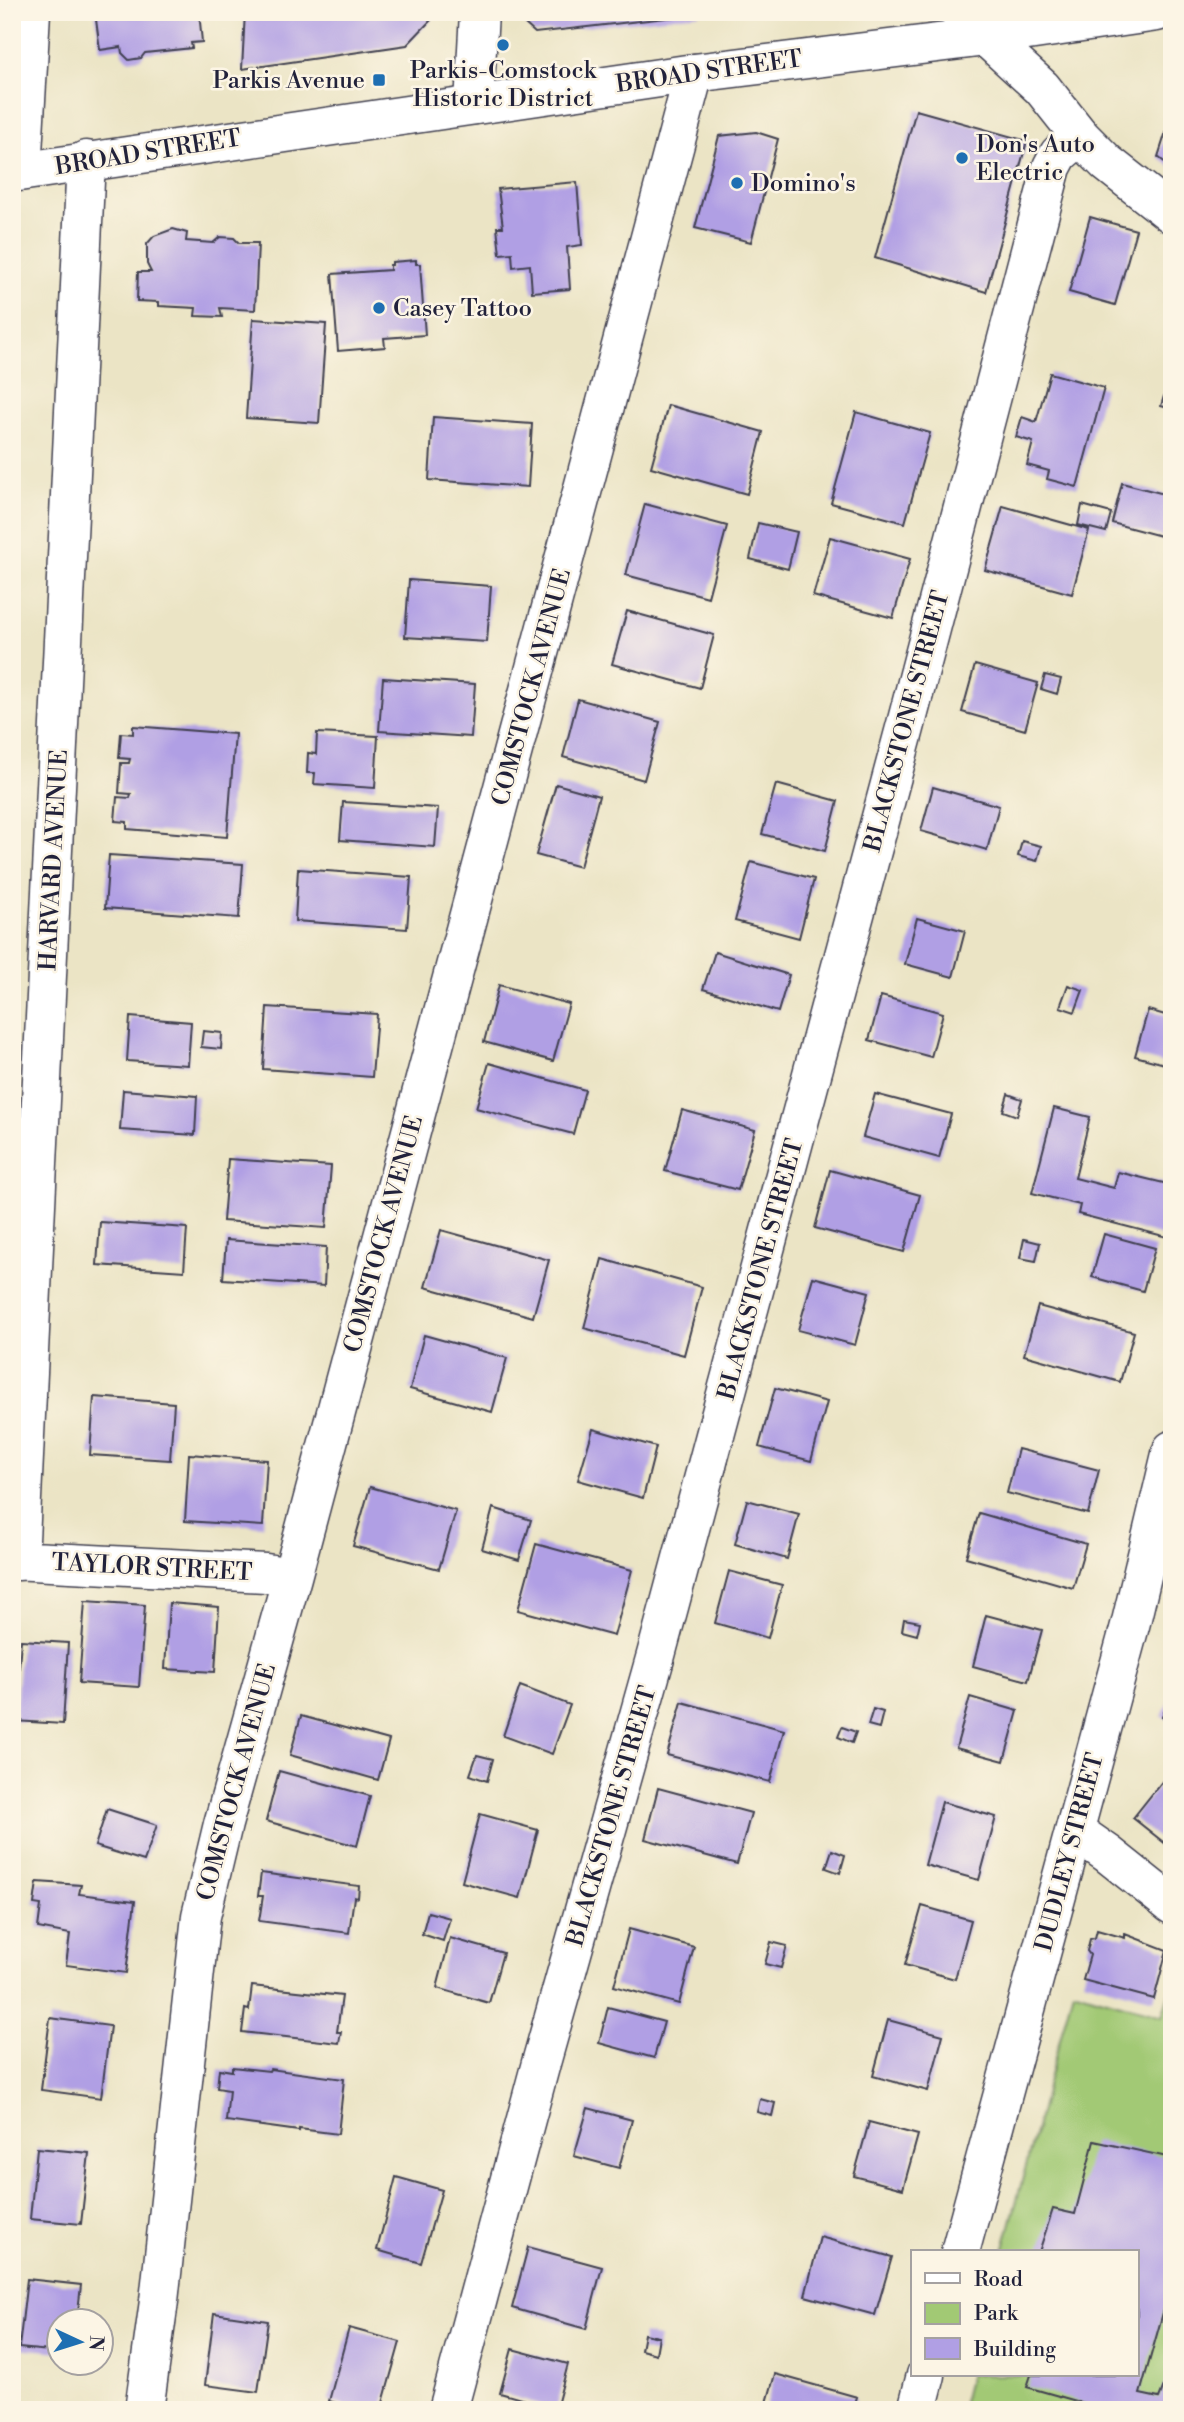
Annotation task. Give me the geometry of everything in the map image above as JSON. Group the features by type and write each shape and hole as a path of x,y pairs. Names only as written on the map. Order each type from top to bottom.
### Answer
{"street":[{"path":"17,172 31,12"},
{"path":"474,104 480,12"},
{"name":"BROAD STREET","path":"17,172 694,72 972,25 1157,12"},
{"path":"972,25 1042,88 1080,136 1107,163 1172,214"},
{"name":"COMSTOCK AVENUE","path":"144,2410 159,2301 201,1916 223,1824 292,1577 694,72"},
{"name":"BLACKSTONE STREET","path":"448,2410 541,2063 656,1656 905,728 1052,167 1059,154 1080,136"},
{"name":"HARVARD AVENUE","path":"16,1560 86,160"},
{"name":"DUDLEY STREET","path":"961,2250 1076,1831 1131,1622 1172,1450"},
{"name":"TAYLOR STREET","path":"16,1560 266,1573 292,1577"},
{"path":"1076,1831 1172,1905"},
{"path":"917,2410 926,2376"}],"green space":[{"path":"1172,1985 1172,2410 961,2410 970,2376 1138,2376 1138,2250 1004,2250 1073,1990 1162,2016"}],"building":[{"path":"95,12 199,12 202,42 191,43 192,48 145,53 141,58 129,60 122,53 121,47 100,50"},
{"path":"245,12 432,12 431,20 407,45 242,69"},
{"path":"525,12 700,14 535,33 524,23"},
{"path":"916,110 1027,141 986,292 875,258"},
{"path":"1172,113 1172,168 1158,157"},
{"name":"Domino's","path":"756,132 778,139 751,242 695,228 719,136"},
{"path":"577,182 582,245 567,247 570,289 532,292 530,265 513,267 512,253 500,254 497,227 503,227 498,189"},
{"path":"1090,217 1136,230 1115,305 1069,292"},
{"path":"173,229 187,233 186,241 213,243 220,237 234,238 239,243 258,243 255,310 220,308 222,317 195,316 196,308 159,306 159,302 137,301 138,272 151,272 147,264 147,244 154,236"},
{"path":"416,260 416,264 420,264 425,335 384,338 385,347 338,351 332,274 390,270 392,262"},
{"path":"253,319 326,324 319,423 246,418"},
{"path":"1172,370 1172,409 1161,406"},
{"path":"1050,373 1104,388 1077,487 1047,479 1049,471 1027,465 1033,442 1016,437 1022,417 1036,422"},
{"path":"668,405 763,432 747,494 651,467"},
{"path":"856,412 930,433 905,523 831,503"},
{"path":"433,417 532,424 528,487 429,480"},
{"path":"1122,483 1172,496 1172,539 1112,523"},
{"path":"645,504 727,526 708,597 626,575"},
{"path":"1082,505 1111,513 1106,532 1078,525"},
{"path":"1003,506 1089,530 1072,594 985,570"},
{"path":"758,523 797,532 788,569 750,559"},
{"path":"830,537 910,559 893,618 813,596"},
{"path":"409,580 491,586 487,642 405,637"},
{"path":"627,611 714,635 700,688 612,664"},
{"path":"975,665 1038,683 1025,730 962,712"},
{"path":"1045,675 1061,679 1057,694 1041,689"},
{"path":"383,678 475,684 471,737 379,731"},
{"path":"578,699 660,722 644,780 563,757"},
{"path":"133,726 235,734 227,837 127,829 127,822 115,821 117,797 130,798 131,794 119,793 121,763 129,763 130,759 119,758 121,733 133,734"},
{"path":"317,733 378,736 375,788 314,784 315,773 307,773 308,753 316,754"},
{"path":"556,784 599,796 580,867 536,855"},
{"path":"776,784 838,801 825,851 762,834"},
{"path":"933,787 999,806 987,850 921,831"},
{"path":"343,802 438,808 435,847 340,840"},
{"path":"1022,841 1041,846 1037,861 1018,856"},
{"path":"109,855 243,864 239,918 105,908"},
{"path":"751,862 814,879 799,938 735,921"},
{"path":"298,869 411,877 407,929 295,921"},
{"path":"917,918 965,931 953,977 905,964"},
{"path":"715,952 789,975 778,1012 703,989"},
{"path":"499,985 569,1004 553,1061 484,1042"},
{"path":"1068,985 1083,990 1075,1012 1060,1007"},
{"path":"881,996 943,1013 931,1057 869,1040"},
{"path":"267,1007 377,1014 372,1077 263,1069"},
{"path":"1148,1010 1172,1017 1172,1066 1135,1056"},
{"path":"130,1017 191,1022 188,1065 127,1061"},
{"path":"203,1031 222,1033 221,1049 201,1047"},
{"path":"489,1063 585,1090 573,1134 476,1108"},
{"path":"123,1090 197,1096 195,1135 120,1130"},
{"path":"875,1094 951,1114 939,1158 863,1137"},
{"path":"1008,1094 1022,1099 1017,1116 1003,1111"},
{"path":"1054,1108 1090,1117 1075,1178 1114,1188 1118,1172 1172,1185 1171,1238 1078,1214 1080,1205 1032,1193"},
{"path":"682,1110 755,1130 738,1190 665,1171"},
{"path":"228,1159 331,1166 326,1228 223,1221"},
{"path":"830,1170 920,1195 904,1252 815,1228"},
{"path":"100,1222 187,1228 184,1271 97,1265"},
{"path":"441,1230 549,1260 533,1317 425,1287"},
{"path":"1104,1234 1155,1248 1143,1291 1092,1277"},
{"path":"1024,1239 1040,1243 1036,1261 1020,1258"},
{"path":"226,1240 326,1247 324,1286 223,1279"},
{"path":"602,1259 702,1287 684,1355 584,1328"},
{"path":"813,1277 869,1292 855,1345 798,1330"},
{"path":"1038,1306 1134,1332 1120,1382 1024,1355"},
{"path":"424,1335 507,1358 492,1412 410,1389"},
{"path":"775,1388 827,1402 811,1461 759,1447"},
{"path":"94,1397 174,1403 170,1460 90,1455"},
{"path":"593,1429 656,1447 643,1498 578,1480"},
{"path":"1018,1449 1099,1470 1088,1514 1007,1493"},
{"path":"189,1454 267,1460 263,1526 185,1521"},
{"path":"370,1487 456,1511 439,1569 353,1546"},
{"path":"747,1500 799,1514 787,1559 735,1544"},
{"path":"493,1508 531,1520 519,1560 482,1549"},
{"path":"979,1513 1086,1544 1073,1588 966,1557"},
{"path":"536,1544 632,1570 614,1636 518,1610"},
{"path":"729,1571 782,1585 768,1638 715,1623"},
{"path":"85,1601 145,1605 139,1687 79,1683"},
{"path":"169,1603 219,1607 215,1672 165,1669"},
{"path":"986,1615 1042,1630 1028,1681 973,1666"},
{"path":"904,1619 920,1622 917,1635 902,1631"},
{"path":"21,1640 68,1643 63,1724 15,1721"},
{"path":"520,1686 570,1705 552,1754 503,1736"},
{"path":"1172,1692 1172,1720 1162,1717"},
{"path":"970,1697 1018,1711 1004,1761 956,1748"},
{"path":"682,1702 784,1730 770,1782 667,1755"},
{"path":"873,1709 883,1712 879,1728 868,1725"},
{"path":"301,1716 389,1740 378,1780 290,1755"},
{"path":"842,1727 856,1732 852,1743 838,1737"},
{"path":"477,1755 493,1759 487,1781 470,1775"},
{"path":"1172,1769 1172,1849 1133,1818"},
{"path":"279,1771 370,1796 357,1846 266,1821"},
{"path":"658,1788 751,1813 737,1864 645,1839"},
{"path":"942,1802 996,1817 979,1880 925,1865"},
{"path":"107,1809 157,1825 144,1861 95,1846"},
{"path":"480,1814 538,1830 520,1898 462,1882"},
{"path":"832,1850 845,1855 840,1873 826,1868"},
{"path":"261,1873 359,1886 358,1898 354,1897 349,1933 259,1921 263,1896 258,1896"},
{"path":"37,1882 81,1885 79,1894 135,1901 126,1973 66,1965 70,1934 38,1928 41,1905 34,1904"},
{"path":"922,1906 971,1920 955,1979 905,1965"},
{"path":"428,1912 450,1918 443,1941 422,1934"},
{"path":"629,1929 694,1947 679,2004 614,1986"},
{"path":"1097,1930 1125,1938 1125,1934 1167,1950 1154,1999 1083,1980 1090,1955 1087,1951 1090,1939 1095,1938"},
{"path":"450,1938 503,1953 489,2003 437,1988"},
{"path":"771,1942 787,1946 781,1968 765,1964"},
{"path":"252,1986 342,1996 337,2032 341,2032 339,2043 242,2032 245,2009 249,2010"},
{"path":"608,2007 664,2022 654,2058 599,2043"},
{"path":"50,2018 110,2026 101,2098 41,2090"},
{"path":"888,2020 943,2035 928,2091 873,2076"},
{"path":"232,2067 344,2079 338,2134 226,2121 229,2090 217,2088 219,2069 232,2071"},
{"path":"760,2099 775,2103 772,2116 757,2112"},
{"path":"588,2108 632,2120 619,2168 574,2156"},
{"path":"869,2122 918,2135 903,2189 854,2176"},
{"path":"1094,2141 1172,2158 1172,2281 1140,2394 1159,2398 1167,2378 1172,2379 1172,2410 1108,2410 1027,2387 1031,2376 1138,2376 1138,2250 1040,2250 1053,2209 1075,2214"},
{"path":"37,2148 89,2153 81,2224 30,2219"},
{"path":"396,2177 442,2190 421,2263 377,2250"},
{"path":"820,2237 892,2257 875,2315 805,2296"},
{"path":"528,2247 602,2267 586,2329 512,2308"},
{"path":"27,2279 81,2285 79,2306 46,2306 46,2351 19,2348"},
{"path":"214,2313 268,2321 258,2392 205,2385"},
{"path":"349,2328 400,2342 381,2410 359,2410 329,2401"},
{"path":"644,2334 659,2337 656,2354 641,2350"},
{"path":"512,2349 568,2364 556,2409 500,2393"},
{"path":"775,2374 857,2397 853,2410 765,2410"}],"place":[{"name":"Parkis-Comstock Historic District","path":"503,45"},
{"name":"Parkis Avenue","path":"379,80"},
{"name":"Don's Auto Electric","path":"962,158"},
{"name":"Domino's","path":"737,183"},
{"name":"Casey Tattoo","path":"379,308"}]}
